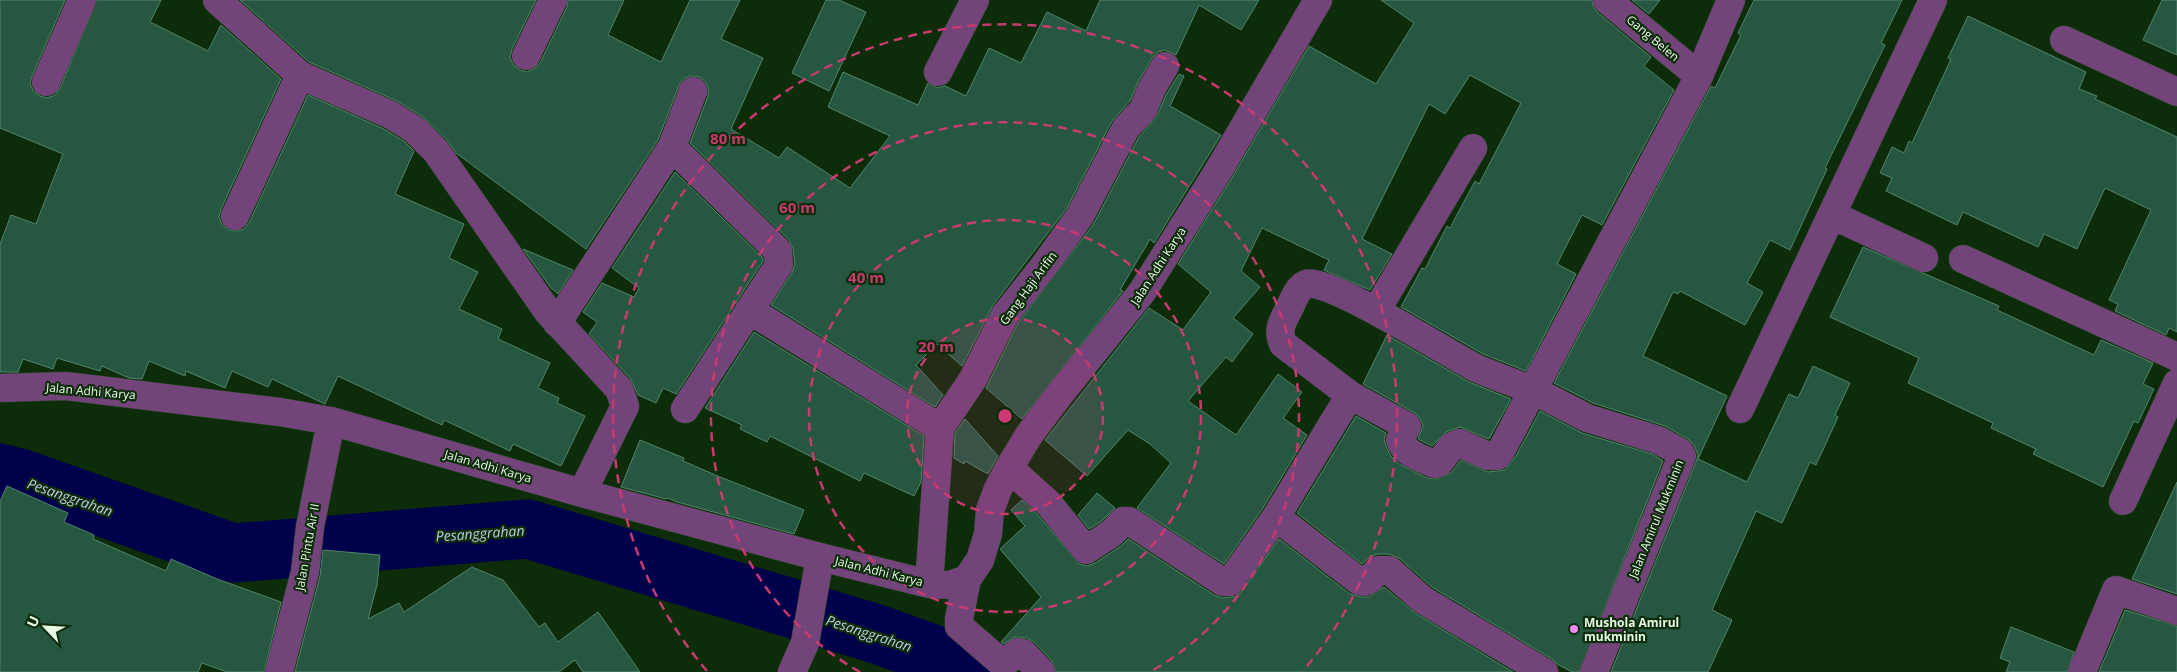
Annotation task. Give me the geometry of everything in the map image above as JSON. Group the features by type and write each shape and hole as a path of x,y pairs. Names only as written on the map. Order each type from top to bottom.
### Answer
{"street":[{"path":"46,82 82,0"},
{"path":"217,0 300,75 391,115 415,130 436,152 557,323 618,389 625,406 582,493"},
{"path":"526,56 553,0"},
{"path":"938,72 975,0"},
{"name":"Jalan Adhi Karya","path":"1040,672 1023,653 1018,652 1003,664 960,626 959,620 967,579 980,560 988,534 990,510 998,489 1029,435 1142,292 1203,195 1318,0"},
{"name":"Gang Belen","path":"1607,0 1699,76"},
{"path":"1533,390 1477,368 1376,311 1315,283 1306,284 1299,290 1280,326 1280,336 1283,344 1350,396 1407,426 1400,440 1408,451 1434,464 1439,463 1452,446 1460,443 1488,456 1497,456 1502,449 1699,76 1731,0"},
{"path":"1740,409 1933,0"},
{"path":"2064,40 2177,92"},
{"name":"Gang Haji Arifin","path":"940,428 973,379 1005,316 1080,216 1126,128 1143,110 1152,88 1165,66"},
{"path":"235,216 300,75"},
{"path":"557,323 672,147 693,91"},
{"path":"672,147 778,251 779,265 684,409"},
{"path":"1376,311 1473,148"},
{"path":"1832,214 1924,258"},
{"path":"1964,259 2177,356"},
{"path":"748,310 940,428 930,584"},
{"path":"2123,501 2177,383"},
{"name":"Jalan Adhi Karya","path":"0,388 66,386 280,412 331,421 582,493 820,557 930,584 950,585 967,579"},
{"name":"Jalan Amirul Mukminin","path":"1533,390 1587,418 1658,440 1680,452 1682,456 1594,672"},
{"path":"1009,468 1049,504 1086,550 1112,533 1123,521 1129,521 1223,582 1230,582 1276,517 1350,396"},
{"name":"Jalan Pintu Air II","path":"279,672 305,572 310,527 331,421"},
{"path":"1276,517 1360,581 1369,580 1378,570 1389,570 1423,600 1544,672"},
{"path":"792,672 805,643 820,557"},
{"path":"2082,672 2116,590 2177,611"}],"building":[{"path":"0,0 65,0 30,83 33,91 47,98 55,95 60,88 97,0 161,0 150,22 208,51 221,25 281,79 221,209 219,217 222,225 229,230 237,231 244,229 249,223 308,95 384,129 405,142 414,151 395,194 464,224 449,258 478,272 459,309 502,329 498,339 550,363 538,388 559,398 557,403 585,416 561,466 513,444 510,451 444,420 442,425 338,376 325,404 272,379 268,387 232,371 225,388 186,371 185,376 149,361 142,379 129,378 102,366 100,371 57,358 53,369 23,359 18,372 0,372 0,244 11,215 36,224 63,154 0,128"},
{"path":"240,0 536,0 512,49 510,57 513,65 527,72 534,69 540,63 567,7 568,0 624,0 608,35 661,62 690,0 740,0 721,39 763,58 731,129 779,158 787,147 850,188 890,136 828,107 843,72 918,105 928,83 938,88 945,86 966,96 989,48 1021,63 1047,12 1086,31 1100,0 1259,0 1241,30 1199,5 1176,55 1165,50 1158,52 1152,58 1139,80 1130,101 1112,121 1067,208 993,305 962,366 937,344 916,365 943,395 935,407 771,305 792,273 795,264 793,249 789,240 690,143 708,96 708,88 705,81 699,77 690,76 683,79 679,85 658,140 586,249 456,153 447,140 423,117 397,101 309,62"},
{"path":"826,0 839,0 866,12 829,91 792,73"},
{"path":"1381,0 1592,0 1597,12 1651,57 1644,66 1674,90 1602,225 1582,215 1557,264 1576,274 1526,371 1483,354 1401,307 1422,268 1425,269 1447,226 1450,228 1475,181 1479,184 1521,103 1470,75 1445,114 1429,104 1362,239 1392,254 1370,290 1324,270 1329,260 1262,228 1241,271 1260,287 1233,318 1253,334 1232,362 1226,357 1188,401 1236,435 1278,374 1302,392 1283,418 1307,435 1263,508 1224,564 1137,508 1171,463 1150,444 1128,430 1087,476 1045,440 1149,308 1183,330 1211,292 1178,264 1230,181 1309,46 1376,84 1414,23"},
{"path":"1632,0 1660,0 1649,14"},
{"path":"1754,0 1902,0 1881,43 1885,45 1825,168 1827,169 1790,250 1770,240 1747,283 1763,292 1745,325 1680,291 1678,294 1673,292 1643,356 1727,396 1698,459 1747,482 1789,394 1798,398 1813,366 1850,383 1835,415 1838,417 1816,465 1810,462 1782,523 1756,511 1712,610 1732,620 1708,672 1611,672 1698,455 1694,445 1688,439 1665,426 1593,403 1554,383 1711,86 1715,88 1741,35 1738,33"},
{"path":"2162,0 2177,0 2177,55 2143,40"},
{"path":"1968,16 2086,72 2079,89 2097,96 2095,99 2177,137 2177,332 2169,328 2166,335 2115,311 2118,304 2109,300 2151,210 2105,188 2077,249 2044,234 2038,247 1963,212 1957,225 1886,191 1892,178 1880,173 1892,147 1904,153 1909,141 1912,143 1951,59 1948,58"},
{"path":"1179,74 1184,76 1170,106 1221,135 1154,243 1150,239 1120,290 1123,291 1022,419 986,388 1018,323 1093,225 1139,137 1157,116 1166,95"},
{"path":"675,172 763,258 763,261 676,394 663,388 656,403 638,395 630,378 589,334 597,322 583,312 602,283 634,297 639,288 612,268"},
{"path":"1863,247 1999,306 1997,310 2094,355 2101,340 2153,363 2143,384 2154,389 2138,423 2134,421 2103,487 2033,454 2036,449 1991,428 1993,423 1908,383 1919,358 1830,317"},
{"path":"523,249 573,270 558,294 551,288"},
{"path":"754,332 924,436 921,482 914,496 864,473 860,481 770,436 767,442 740,429 742,425 705,408"},
{"path":"1387,335 1469,382 1511,399 1489,439 1460,427 1446,432 1432,446 1418,439 1423,425 1415,413 1363,384"},
{"path":"1540,411 1582,433 1652,454 1663,461 1579,672 1572,672 1557,664 1552,659 1432,587 1399,558 1389,554 1378,554 1371,556 1362,564 1297,513 1356,416 1386,433 1384,439 1386,446 1390,455 1399,464 1427,478 1436,479 1451,473 1461,460 1488,472 1505,470 1516,456"},
{"path":"965,419 998,456 988,474 965,461 964,464 954,458 955,433"},
{"path":"640,440 684,458 683,461 720,477 804,510 794,534 621,487"},
{"path":"2177,482 2177,594 2132,579"},
{"path":"7,486 68,513 64,522 94,535 93,539 166,571 171,559 217,579 281,602 264,672 227,672 202,663 198,672 0,672 0,501"},
{"path":"1097,493 1115,508 1102,521 1089,529 1078,515"},
{"path":"1022,500 1038,515 1079,564 1087,566 1095,563 1121,546 1128,539 1214,595 1222,598 1237,596 1242,591 1279,539 1350,594 1369,597 1384,587 1415,613 1513,672 1056,672 1052,661 1034,642 1027,638 1015,637 1003,644 1001,642 1041,597 1000,549 1025,526 1011,510"},
{"path":"323,550 380,555 377,585 368,619 399,603 404,612 472,567 503,580 539,627 545,623 558,642 598,612 640,672 583,672 575,660 559,672 295,672 320,576"},
{"path":"2125,610 2177,626 2177,672 2099,672"},
{"path":"2011,627 2074,652 2067,672 2006,672 2010,662 2000,658"}],"waterway":[{"name":"Pesanggrahan","path":"0,473 20,478 233,553 528,529 877,634 982,672"}],"place":[{"name":"Mushola Amirul mukminin","path":"1574,629"}]}
